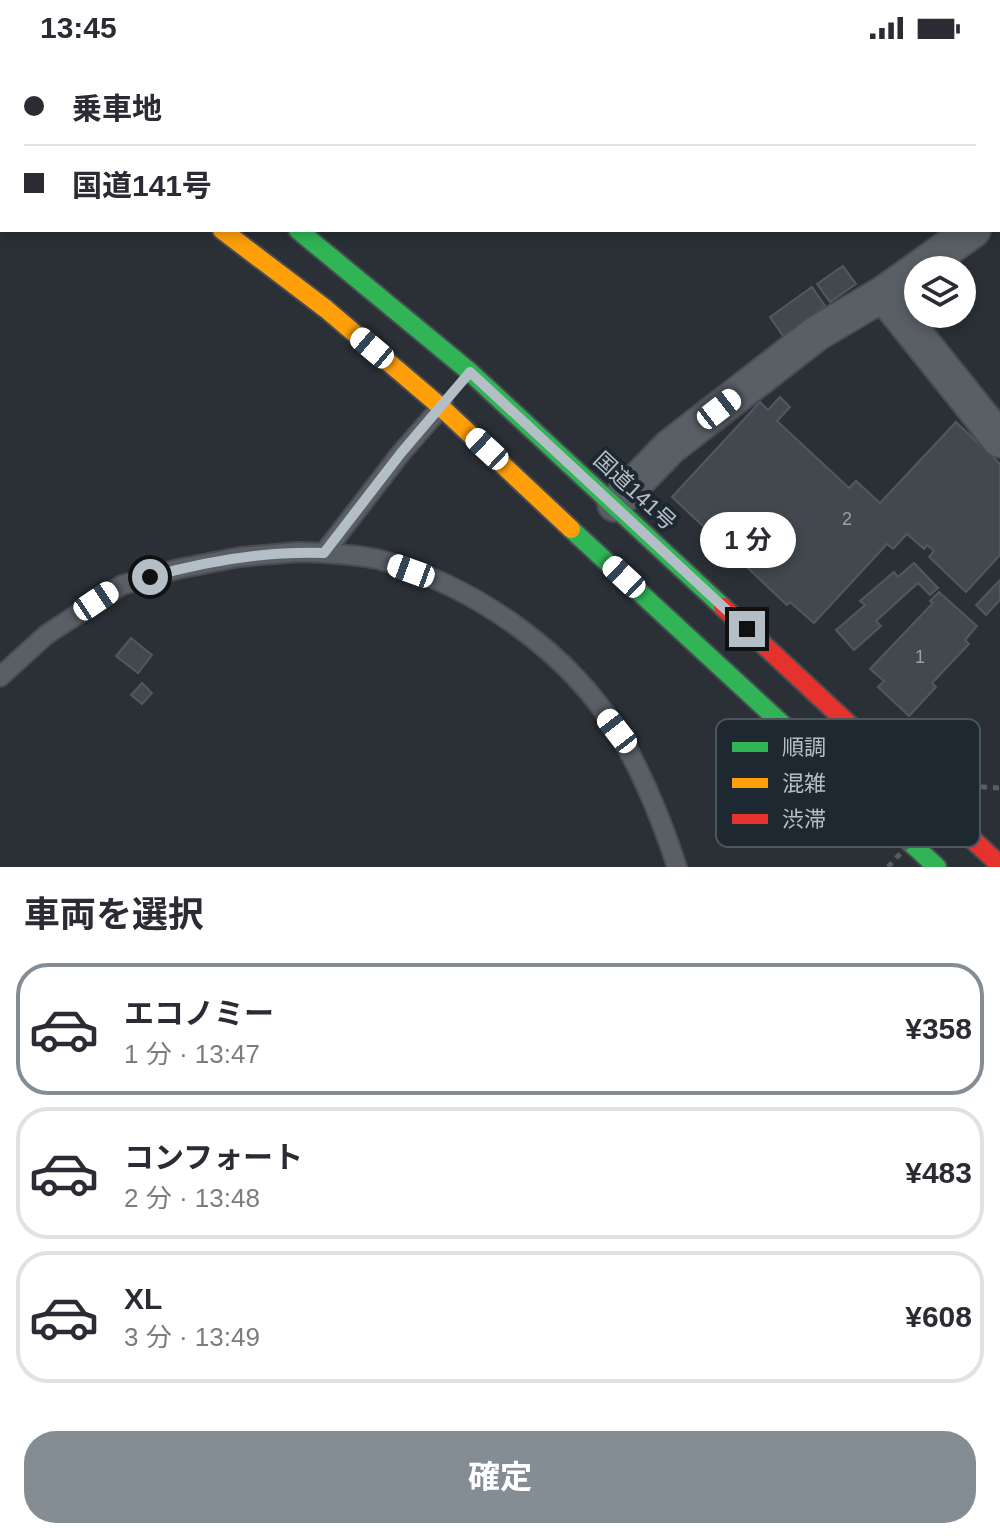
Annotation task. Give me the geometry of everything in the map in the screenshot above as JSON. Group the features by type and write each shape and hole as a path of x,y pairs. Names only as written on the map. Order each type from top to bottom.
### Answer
{"highway":[{"name":"国道141号","path":"225,232 326,309 456,390 615,504 844,719"},
{"name":"国道141号","path":"300,232 778,719"},
{"name":"国道141号","path":"980,846 1000,865"},
{"name":"国道141号","path":"915,847 937,867"}],"street":[{"path":"615,504 670,447 817,333 883,294 970,232"},
{"path":"883,294 1000,440"}],"lane":[{"path":"324,553 401,453 456,390"},
{"path":"0,677 46,635 122,585 178,569 240,557 298,552 382,560 440,581 496,611 540,643 580,684 617,731 643,779 677,867"}],"path":[{"path":"980,786 1000,788"},
{"path":"888,867 906,847"}],"building":[{"path":"843,266 856,284 830,302 817,284"},
{"path":"812,287 825,306 783,336 770,317"},
{"path":"780,397 790,407 777,421 849,488 856,481 880,503 956,422 1000,464 1000,555 966,592 929,557 934,551 927,545 924,549 907,534 893,549 887,544 814,623 790,602 787,605 672,497 760,402 768,410"},
{"path":"914,563 938,588 930,595 918,583 876,621 881,626 854,650 836,630 865,605 860,601 894,572 898,577"},
{"path":"1000,580 1000,600 986,615 976,605"},
{"path":"939,592 977,626 965,640 969,644 932,683 936,687 909,716 878,687 884,681 870,669 933,603 930,601"},
{"path":"131,638 152,655 138,673 116,656"},
{"path":"142,683 152,693 142,704 131,695"}],"traffic: fast":[{"path":"300,232 470,372 723,607"},
{"path":"571,529 777,719"},
{"path":"915,847 937,867"}],"traffic: slow":[{"path":"225,232 326,309 441,407 571,529"}],"traffic: jam":[{"path":"723,607 843,719"},
{"path":"980,846 1000,865"}],"route":[{"path":"150,577 240,557 324,553 401,453 470,372 747,629"}]}
